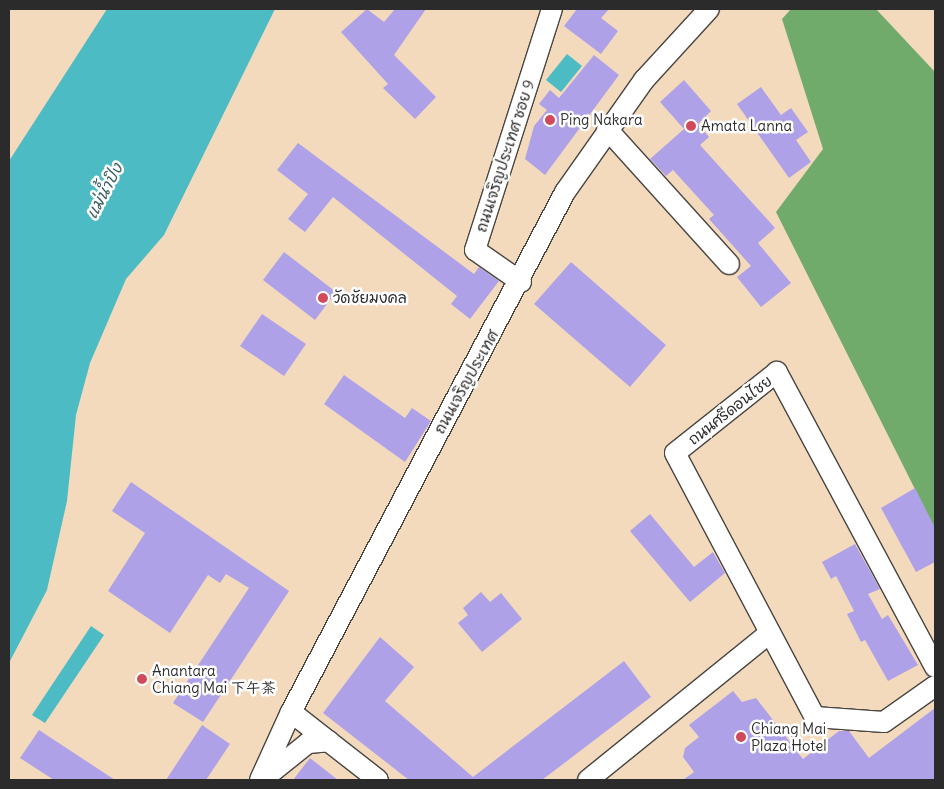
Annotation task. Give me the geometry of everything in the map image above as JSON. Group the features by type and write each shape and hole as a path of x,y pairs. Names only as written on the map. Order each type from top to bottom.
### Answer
{"street":[{"name":"ถนนเจริญประเทศ ซอย 9","path":"521,282 475,250 552,9"},
{"name":"ถนนเจริญประเทศ","path":"261,780 291,712 521,282 565,192 607,129 658,62 708,9"},
{"path":"607,129 728,264"},
{"name":"ถนนศรีดอนไชย","path":"935,667 777,372 675,453 768,634 815,717 884,722 935,686"},
{"path":"588,780 768,634"},
{"path":"291,712 378,780"},
{"path":"261,780 308,743 329,741"}],"green space":[{"path":"791,9 876,9 935,72 935,529 776,212 823,149 782,19"}],"water":[{"name":"แม่น้ำปิง","path":"107,9 275,9 164,235 126,279 90,363 76,415 67,501 47,590 9,663 9,161"},
{"path":"567,54 582,66 561,92 546,80"},
{"path":"91,626 104,635 45,723 32,715"}],"building":[{"path":"367,9 384,22 395,9 426,9 394,55 436,97 415,119 383,88 388,84 341,32"},
{"path":"577,9 609,9 601,18 618,31 601,54 564,26"},
{"name":"Ping Nakara","path":"594,55 619,75 545,175 525,159 534,126 547,110 539,104 550,90 559,98"},
{"path":"684,80 711,111 698,124 709,137 700,145 775,228 758,243 791,283 761,307 737,277 751,266 709,219 714,215 673,170 666,176 650,159 684,129 660,102"},
{"path":"761,87 781,115 791,108 808,132 796,140 811,162 789,178 737,104"},
{"path":"298,143 474,274 479,267 499,281 470,319 451,304 457,296 333,197 305,232 288,219 308,194 277,170"},
{"path":"284,252 336,292 315,320 263,280"},
{"path":"571,262 666,345 630,387 534,304"},
{"path":"262,314 306,344 284,376 240,346"},
{"path":"344,375 405,418 412,408 431,421 405,462 324,404"},
{"path":"131,482 289,591 203,722 173,703 249,588 226,574 220,583 208,575 170,633 108,591 145,533 112,511"},
{"path":"915,488 935,528 935,562 916,572 881,508"},
{"path":"650,514 694,567 713,552 725,573 690,602 630,531"},
{"path":"855,544 880,589 868,594 882,619 888,615 918,665 888,681 865,640 861,642 847,614 854,611 836,576 831,579 822,562"},
{"path":"481,592 490,602 501,593 522,619 482,652 458,623 468,615 463,608"},
{"path":"380,637 414,667 385,701 473,777 624,661 651,697 542,780 409,780 323,713"},
{"path":"733,691 742,702 756,698 803,759 839,731 849,731 869,758 935,708 935,780 683,780 694,772 683,757 685,748 699,737 689,725"},
{"path":"202,725 230,744 206,780 166,780"},
{"path":"39,730 115,780 54,780 20,758"},
{"path":"310,758 338,780 293,780"}],"place":[{"name":"Ping Nakara","path":"550,120"},
{"name":"Amata Lanna","path":"691,126"},
{"name":"วัดชัยมงคล","path":"323,298"},
{"name":"Anantara Chiang Mai 下午茶","path":"142,679"},
{"name":"Chiang Mai Plaza Hotel","path":"741,737"}]}
